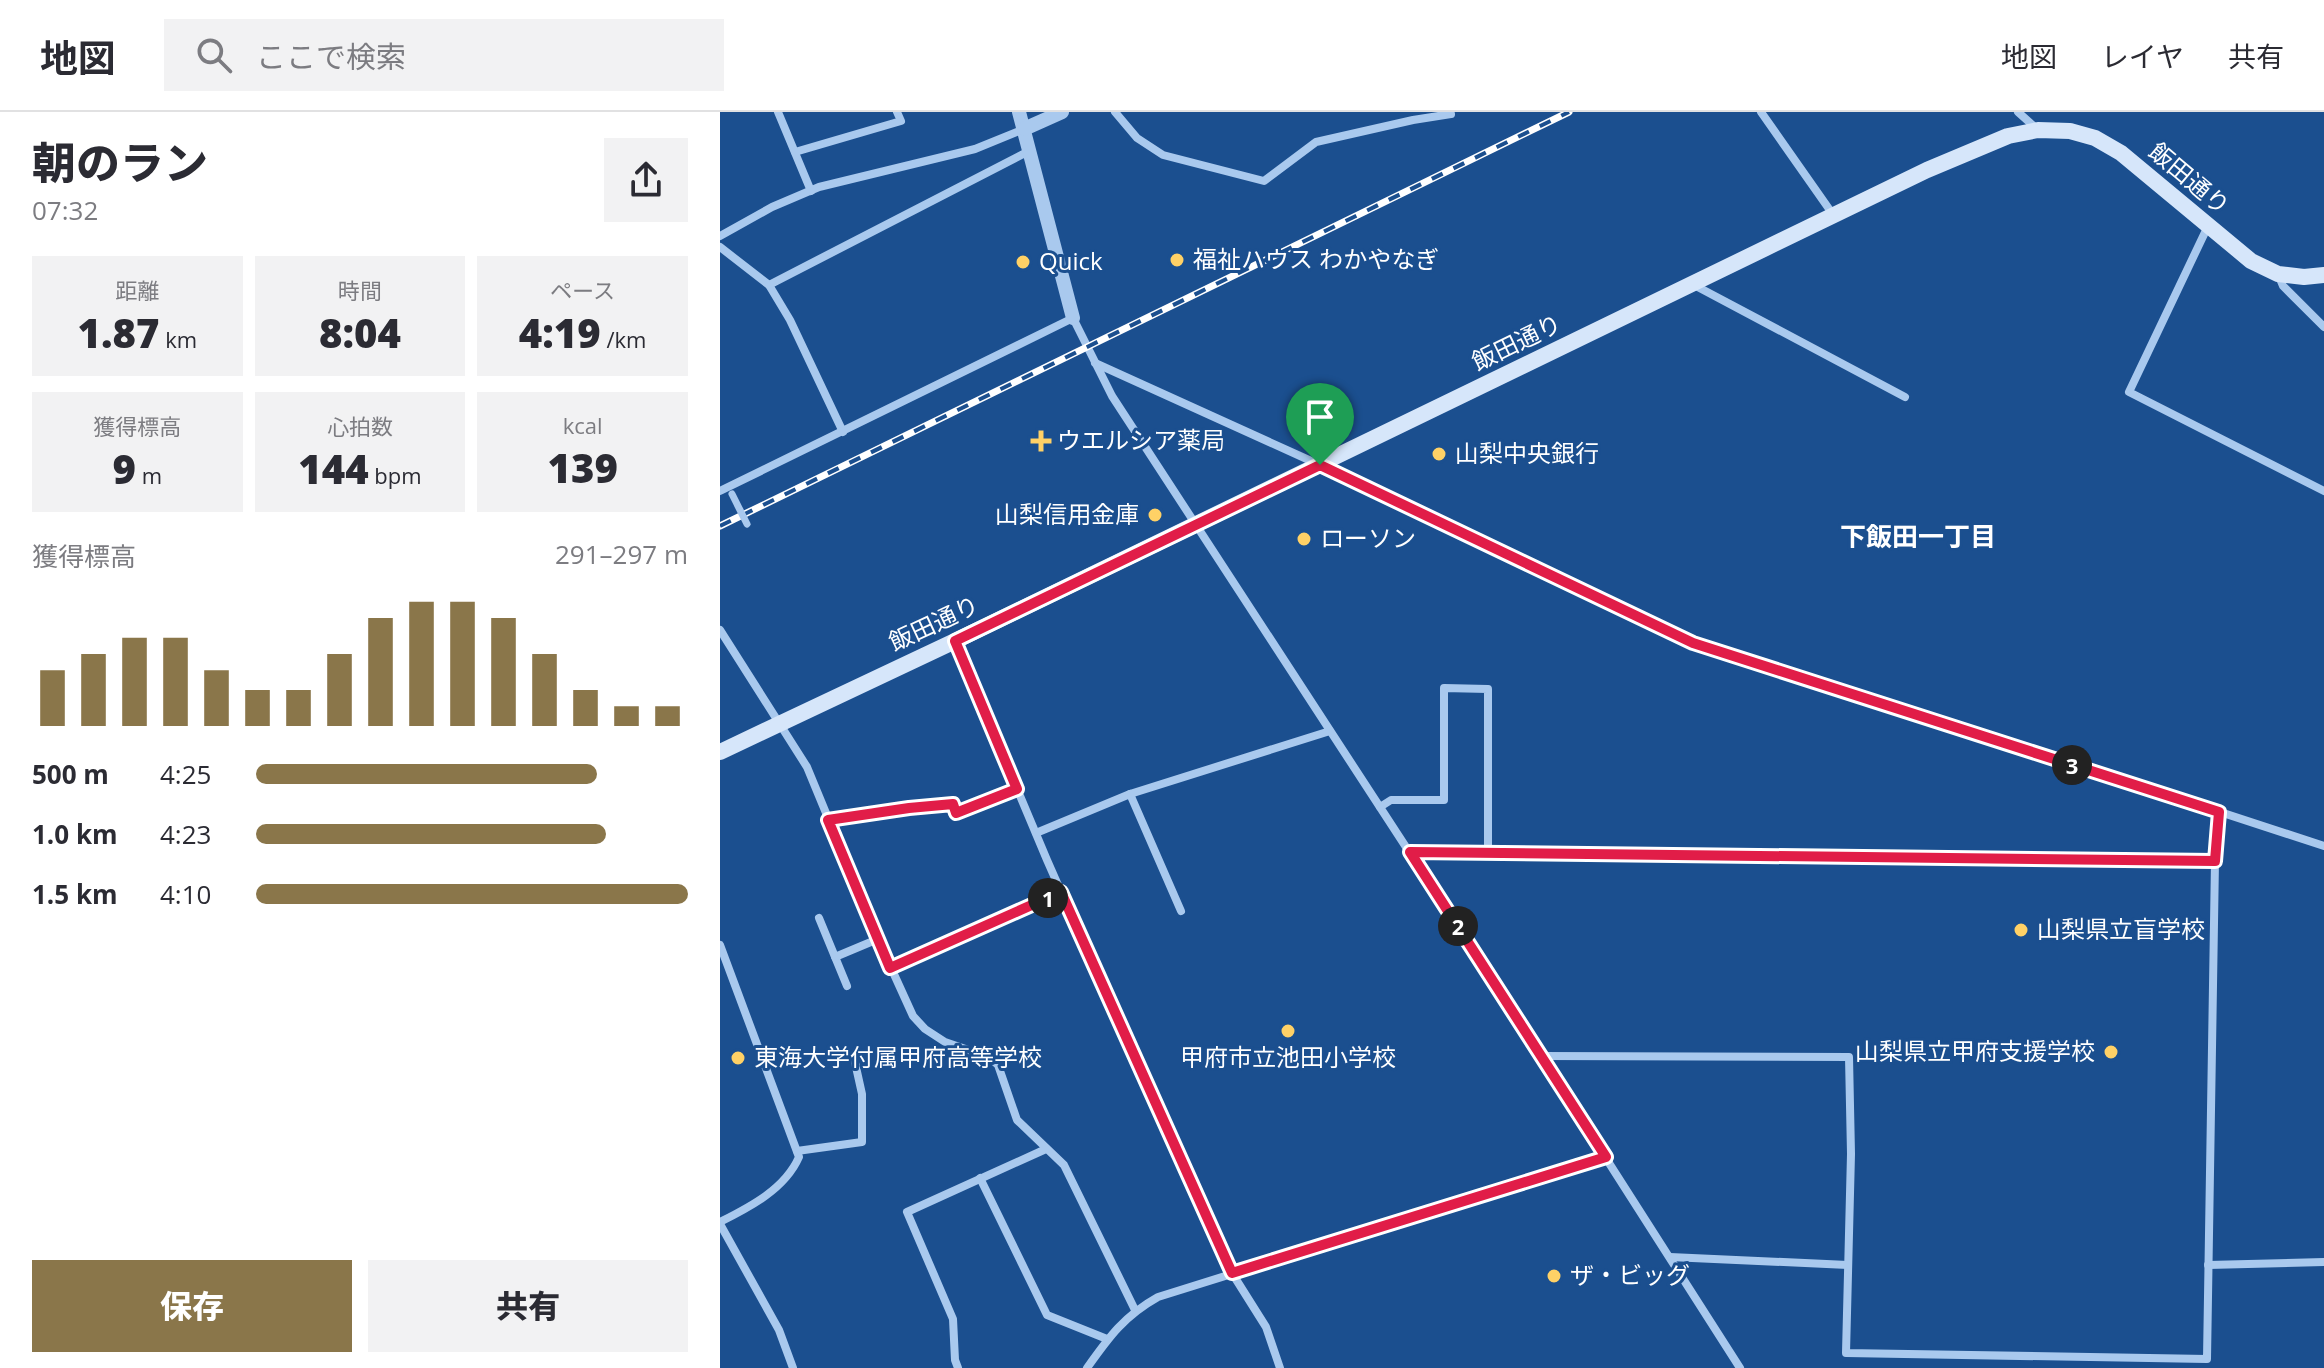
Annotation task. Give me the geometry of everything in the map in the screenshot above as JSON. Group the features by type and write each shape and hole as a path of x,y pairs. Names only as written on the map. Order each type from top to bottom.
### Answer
{"main road":[{"name":"飯田通り","path":"720,752 1927,170 2008,136 2038,130 2070,131 2095,138 2121,153 2251,261 2278,274 2304,277 2324,275"}],"street":[{"path":"778,112 811,191"},
{"path":"795,152 901,121 897,112"},
{"path":"1019,112 1073,318 1112,396 1410,852 1740,1368"},
{"path":"720,236 772,207 811,191 975,149 1062,112"},
{"path":"1115,112 1137,138 1163,155 1264,181 1316,142 1451,114"},
{"path":"1761,112 1834,216"},
{"path":"2018,112 2038,130"},
{"path":"769,285 1029,151"},
{"path":"2208,226 2129,392 2324,491"},
{"path":"720,247 769,285 790,320 843,432"},
{"path":"2278,274 2283,286 2324,327"},
{"path":"1693,285 1905,397"},
{"path":"720,491 1073,318"},
{"path":"1094,362 1320,465 1693,643 2324,846"},
{"path":"732,494 747,524"},
{"path":"720,630 807,767 913,1016 925,1029 945,1042 989,1057 998,1065 1017,1120 1064,1165 1135,1310"},
{"path":"955,641 1061,892 1232,1273 1266,1327 1280,1368"},
{"path":"1380,807 1391,800 1444,800 1444,688 1488,689 1488,852"},
{"path":"1036,833 1130,794 1330,731"},
{"path":"828,820 953,804 956,813 1017,789"},
{"path":"1130,794 1181,911"},
{"path":"1541,1056 1849,1057 1851,1154 1846,1353 2207,1364 2215,861 2219,812"},
{"path":"1410,852 2215,861"},
{"path":"890,968 1061,892"},
{"path":"819,918 847,986"},
{"path":"835,957 878,939"},
{"path":"720,945 799,1157 792,1172 777,1187 720,1223 779,1330 793,1368"},
{"path":"797,1151 862,1142 862,1094 854,1058"},
{"path":"958,1368 953,1319 907,1212 1046,1149"},
{"path":"1087,1368 1107,1339 1135,1310 1158,1297 1606,1157"},
{"path":"980,1178 1047,1315 1107,1339"},
{"path":"1670,1257 1848,1265"},
{"path":"2208,1265 2324,1262"},
{"path":"2007,1357 2007,1368"}],"railway":[{"path":"720,526 1569,112"}],"place":[{"name":"福祉ハウス わかやなぎ","path":"1177,260"},
{"name":"Quick","path":"1023,262"},
{"name":"ウエルシア薬局","path":"1041,441"},
{"name":"山梨中央銀行","path":"1439,454"},
{"name":"山梨信用金庫","path":"1155,515"},
{"name":"ローソン","path":"1304,539"},
{"name":"山梨県立盲学校","path":"2021,930"},
{"name":"甲府市立池田小学校","path":"1288,1031"},
{"name":"山梨県立甲府支援学校","path":"2111,1052"},
{"name":"東海大学付属甲府高等学校","path":"738,1058"},
{"name":"ザ・ビッグ","path":"1554,1276"}],"district":[{"name":"下飯田一丁目","path":"1918,537"}],"route":[{"path":"1320,465 1693,643 2219,812 2215,861 1410,852 1606,1157 1232,1273 1061,892 890,968 828,820 953,804 956,813 1017,789 955,641 1320,465"}]}
